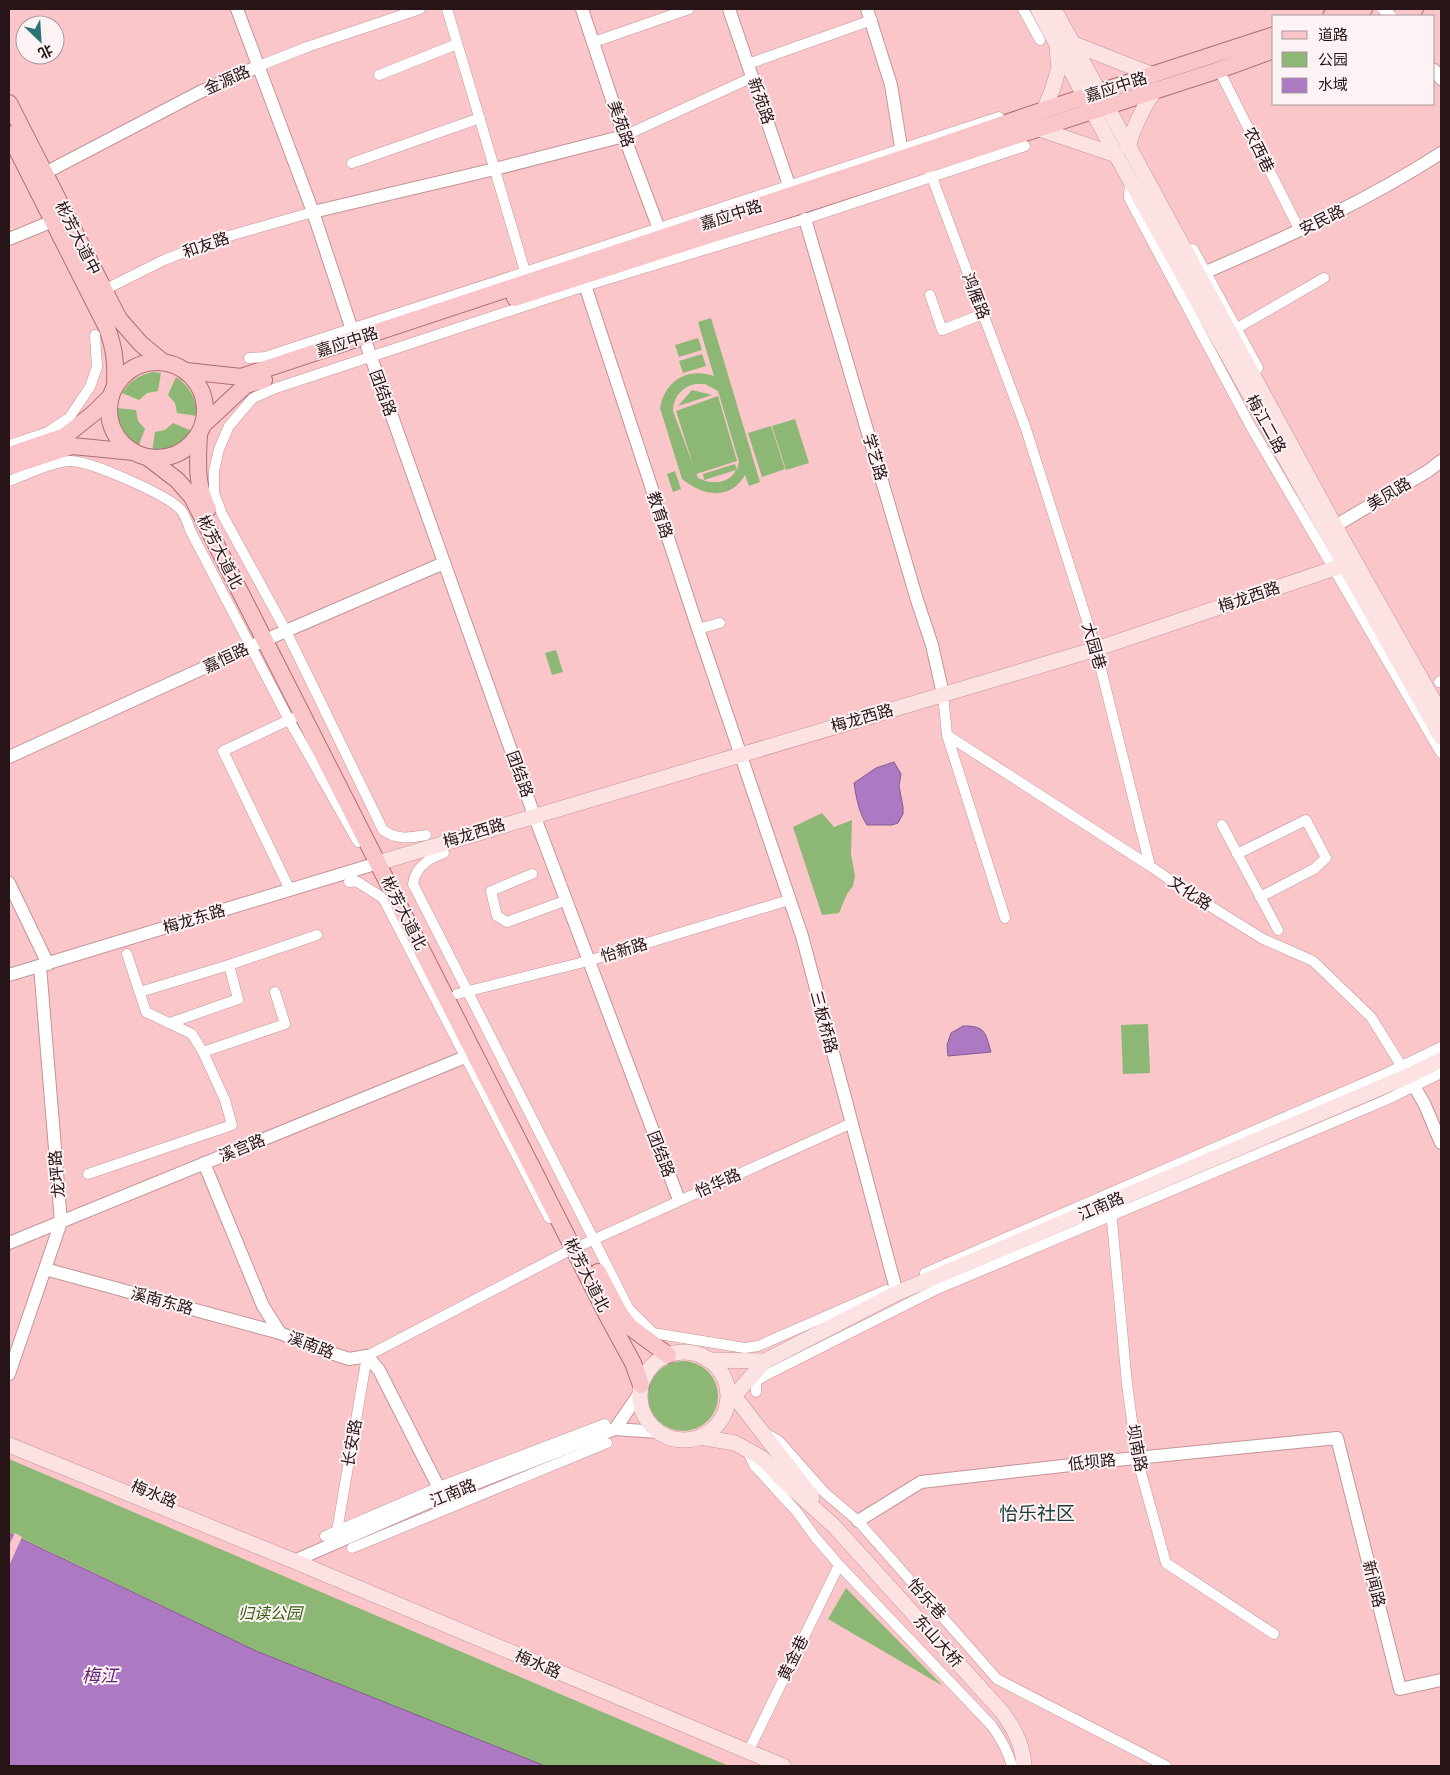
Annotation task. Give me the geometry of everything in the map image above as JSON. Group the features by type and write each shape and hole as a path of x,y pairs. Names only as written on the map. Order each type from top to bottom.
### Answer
{"main road":[{"path":"1038,9 1056,43 1096,101"},
{"path":"1054,9 1074,44 1096,101"},
{"path":"1334,15 1347,9"},
{"path":"1337,15 1364,9"},
{"path":"1372,15 1390,9"},
{"path":"1397,15 1415,9"},
{"name":"嘉应中路","path":"201,429 246,385 364,347 584,281 930,170 1036,128 1096,101 1154,83 1272,36"},
{"path":"1044,110 1059,67 1056,43"},
{"path":"1036,128 1122,151 1143,108 1154,83 1074,44"},
{"name":"嘉应中路","path":"1154,83 1219,70 1272,51"},
{"name":"嘉应中路","path":"186,371 241,376 364,347 661,233 1044,110 1096,101"},
{"name":"梅江二路","path":"1096,101 1122,151 1130,180 1339,566 1441,736"},
{"name":"彬芳大道中","path":"9,103 119,319 141,344 163,362"},
{"name":"彬芳大道中","path":"9,134 107,328 113,343 116,361 113,392"},
{"name":"梅江二路","path":"1122,151 1148,182 1201,272 1335,526 1441,714"},
{"path":"9,455 65,436 94,413 113,392 120,379 135,367 144,363 163,362 186,371 198,384 204,400 205,417 201,429 188,447 181,452 164,458 72,446 9,467"},
{"path":"113,392 109,415 111,425 120,442 140,455"},
{"name":"彬芳大道北","path":"201,429 198,476 201,496 269,639 296,716 462,993 579,1246 622,1342 640,1390"},
{"name":"彬芳大道北","path":"140,455 178,480 192,497 269,639 384,861 470,1055 620,1314 630,1328 668,1355"},
{"name":"梅龙西路","path":"384,861 1096,649 1339,566"},
{"name":"江南路","path":"729,1396 765,1362 896,1289 1111,1208 1441,1060"},
{"path":"729,1396 724,1413 715,1427 700,1437 692,1439 674,1439 658,1432 646,1419 640,1403 640,1390 648,1370 668,1355 684,1352 693,1353 708,1360 720,1371 729,1396 762,1431 834,1526"},
{"name":"江南路","path":"708,1360 765,1362"},
{"name":"梅水路","path":"9,1436 278,1544 294,1561"},
{"path":"700,1437 735,1443 762,1458 784,1481 834,1526"},
{"name":"梅水路","path":"9,1445 294,1561 783,1766"},
{"name":"东山大桥","path":"834,1526 1004,1714 1015,1730 1022,1747 1024,1766"}],"street":[{"name":"团结路","path":"237,9 444,563 534,815 679,1200"},
{"name":"金源路","path":"45,174 198,93 259,66 307,47 420,9"},
{"path":"447,9 524,268"},
{"name":"美苑路","path":"582,9 624,136 661,233"},
{"path":"594,42 689,9"},
{"name":"新苑路","path":"729,9 791,190"},
{"path":"1023,9 1040,40"},
{"path":"748,64 870,15 891,85 901,147"},
{"path":"378,75 457,44"},
{"name":"农西巷","path":"1219,70 1300,231"},
{"path":"313,212 624,136 753,77"},
{"path":"791,190 1019,110"},
{"path":"352,163 480,118"},
{"path":"584,281 805,219 930,170 1025,146"},
{"name":"安民路","path":"1201,272 1300,231 1376,193 1441,152"},
{"name":"鸿雁路","path":"930,170 1026,428"},
{"name":"和友路","path":"104,290 164,260 214,240 313,212"},
{"name":"学艺路","path":"805,219 932,646 943,694"},
{"path":"9,239 53,221"},
{"path":"249,358 265,357 661,233"},
{"path":"1201,272 1441,702"},
{"path":"1239,327 1324,278"},
{"name":"教育路","path":"584,281 741,754"},
{"path":"930,295 942,330 975,317"},
{"path":"9,445 48,432 69,418 90,387 97,367 95,335"},
{"path":"269,639 214,493 214,471 219,449 229,426 253,398 364,347"},
{"name":"大园巷","path":"1026,428 1096,649 1150,866"},
{"name":"美凤路","path":"1335,526 1428,471 1441,460"},
{"path":"9,480 59,463 72,461 110,472 162,496 182,510 269,639 383,830 391,836 410,838 426,835"},
{"name":"嘉恒路","path":"9,757 269,639 444,563"},
{"path":"1339,566 1441,754"},
{"path":"698,629 720,623"},
{"path":"943,694 947,735 1005,918"},
{"path":"290,890 223,751 296,716 358,842"},
{"name":"文化路","path":"947,735 1263,939 1313,961 1371,1017 1408,1076"},
{"name":"三板桥路","path":"741,754 802,936 896,1289"},
{"path":"1237,854 1306,820 1326,858 1314,869 1260,897"},
{"path":"1222,826 1278,930"},
{"path":"444,853 426,861 414,875 413,884 462,993"},
{"name":"梅龙东路","path":"9,975 384,861"},
{"path":"532,874 491,891 497,916 507,922 559,902"},
{"path":"349,882 356,881 383,898 470,1055"},
{"path":"9,883 44,965"},
{"name":"怡新路","path":"462,993 588,960 789,900"},
{"path":"140,992 229,965 317,935"},
{"path":"88,1174 232,1125 225,1100 203,1052 192,1034 146,1012 127,954"},
{"name":"龙坪路","path":"9,1374 61,1222 44,965"},
{"path":"170,1023 238,999 229,965"},
{"path":"203,1052 285,1024 275,992"},
{"path":"1408,1076 1441,1047"},
{"name":"溪宫路","path":"9,1243 470,1055"},
{"path":"579,1246 629,1309 653,1333 745,1348 758,1346 1408,1076 1441,1073"},
{"path":"1408,1076 1424,1104 1441,1144"},
{"name":"怡华路","path":"367,1356 579,1246 852,1123"},
{"name":"溪南路","path":"204,1163 263,1306 280,1333 319,1350 349,1359 367,1356"},
{"path":"756,1392 756,1381 770,1372 935,1290 1111,1208"},
{"name":"坝南路","path":"1111,1208 1127,1384 1137,1458 1166,1563 1274,1634"},
{"path":"579,1246 618,1352"},
{"name":"溪南东路","path":"45,1269 280,1333"},
{"path":"325,1536 441,1491 379,1370 367,1356"},
{"name":"长安路","path":"337,1531 367,1356"},
{"path":"610,1426 640,1390"},
{"name":"江南路","path":"294,1561 441,1491 610,1426 658,1432"},
{"name":"怡乐巷","path":"762,1431 779,1441 825,1493 858,1521 997,1679 1166,1766"},
{"name":"低坝路","path":"858,1521 921,1482 1337,1438"},
{"name":"新闻路","path":"1337,1438 1400,1689 1441,1680"},
{"path":"352,1548 607,1443"},
{"path":"747,1449 754,1465 797,1512 839,1565 992,1726 1006,1747 1012,1766"},
{"name":"黄金巷","path":"748,1752 839,1565"}],"green space":[{"path":"711,318 760,482 749,486 745,475 732,489 724,492 707,492 690,485 682,479 660,408 667,390 679,378 695,373 714,376 698,322","holes":["705,384 718,391 739,462 737,470 735,464 703,474 704,480 736,470 733,475 720,482 709,482 698,478 673,411 675,401 682,390 690,385"]},
{"path":"698,338 702,350 679,357 675,345"},
{"path":"702,354 706,366 683,373 679,361"},
{"path":"153,372 161,373 158,391 147,393 139,400 122,393 135,379"},
{"path":"176,377 192,394 196,404 197,416 177,413 175,403 168,395"},
{"path":"692,390 712,395 678,406"},
{"path":"718,396 737,461 696,474 676,411"},
{"path":"117,408 136,410 138,421 145,429 138,447 128,439 122,430 118,420"},
{"path":"795,419 809,463 786,470 772,426"},
{"path":"173,423 192,431 184,441 175,447 164,451 152,452 155,432 165,430"},
{"path":"771,426 785,469 762,477 748,433"},
{"path":"675,471 681,489 673,492 667,474"},
{"path":"556,650 563,672 552,675 545,653"},
{"path":"822,813 834,827 852,820 851,854 855,876 853,886 847,894 839,913 822,915 793,827"},
{"path":"1148,1024 1150,1073 1123,1074 1121,1025"},
{"path":"690,1361 703,1367 712,1376 716,1382 718,1396 716,1410 708,1421 697,1429 676,1431 669,1429 658,1421 650,1410 648,1389 650,1382 658,1371 669,1363"},
{"name":"归读公园","path":"9,1459 729,1766 545,1766 256,1651 9,1532"},
{"path":"846,1588 943,1686 828,1619"}],"water":[{"path":"894,762 901,774 899,786 903,814 898,823 892,825 867,825 860,810 854,783 876,768"},
{"path":"963,1026 976,1027 983,1031 991,1052 948,1056 947,1045 951,1033"},
{"name":"梅江","path":"9,1533 256,1651 545,1766 9,1766"}],"pier":[{"path":"15,1533 22,1537 9,1566 9,1545"}],"district":[{"name":"怡乐社区","path":"1037,1513"}]}
